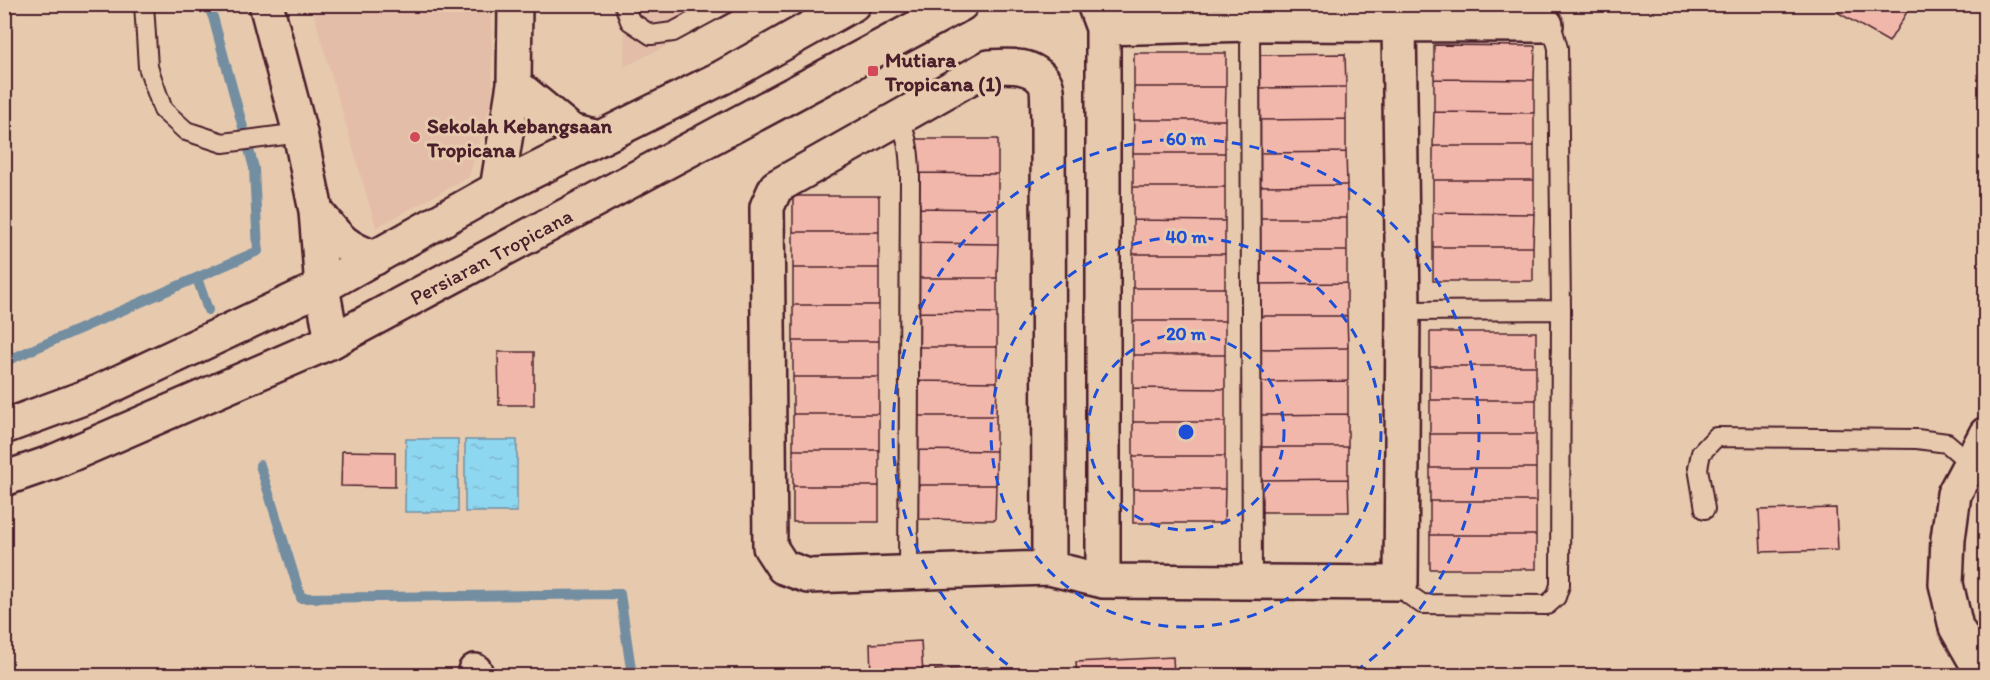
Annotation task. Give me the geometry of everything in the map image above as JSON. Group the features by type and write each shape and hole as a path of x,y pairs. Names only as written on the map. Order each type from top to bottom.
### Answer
{"street":[{"path":"266,4 300,133 316,211 322,287 332,341"},
{"path":"497,189 514,84 515,4"},
{"path":"4,427 94,394 322,287 497,189 723,77 853,4"},
{"name":"Persiaran Tropicana","path":"4,478 53,462 332,341 961,4"},
{"path":"1103,581 1099,16 1250,24 1546,25"},
{"path":"1049,568 1048,116 1045,84 1033,71 1016,66 989,67 776,187 767,207 770,547 783,567 808,576 1049,568 1103,581 1401,583 1404,311 1399,24"},
{"path":"514,84 571,131 598,138"},
{"path":"316,211 342,243 375,258"},
{"path":"1984,675 1956,627 1946,584 1948,539 1954,494 1969,462 1986,434"}],"lane":[{"path":"144,4 148,67 163,110 186,131 223,143 300,133"},
{"path":"624,4 630,21 651,35 673,32 725,4"},
{"path":"1250,24 1252,583"},
{"path":"1401,583 1409,595 1422,604 1547,605 1557,597 1560,585 1561,310 1558,48 1554,34 1546,25"},
{"path":"899,117 910,152 908,572"},
{"path":"1404,311 1561,310"},
{"path":"1705,509 1698,468 1701,453 1716,437 1917,439 1947,443 1969,462"}],"shaded area":[{"name":"Sekolah Kebangsaan Tropicana","path":"311,5 491,5 493,96 469,177 376,228"},
{"path":"625,5 750,5 624,67"}],"water":[{"path":"406,439 458,439 458,512 405,512"},
{"path":"465,440 517,440 517,512 465,512"}],"building":[{"path":"1841,4 1906,4 1910,7 1889,42 1837,12"},
{"path":"1434,45 1535,46 1534,80 1434,79"},
{"path":"1134,53 1226,53 1226,87 1134,87"},
{"path":"1345,54 1346,87 1255,88 1255,55"},
{"path":"1434,79 1534,80 1534,113 1434,112"},
{"path":"1134,87 1226,87 1225,120 1134,120"},
{"path":"1346,87 1346,119 1255,120 1255,88"},
{"path":"1434,112 1534,113 1534,146 1433,146"},
{"path":"1346,119 1346,152 1256,153 1255,120"},
{"path":"1134,120 1225,120 1225,153 1133,153"},
{"path":"915,139 998,139 998,174 915,173"},
{"path":"1433,146 1534,146 1534,180 1433,180"},
{"path":"1346,152 1347,185 1256,186 1256,153"},
{"path":"1133,153 1225,153 1225,187 1133,187"},
{"path":"915,173 998,174 998,209 915,208"},
{"path":"1433,180 1534,180 1534,214 1433,213"},
{"path":"1347,185 1347,218 1256,218 1256,186"},
{"path":"1133,187 1225,187 1225,221 1133,220"},
{"path":"793,196 879,196 879,232 793,232"},
{"path":"915,208 998,209 998,244 915,243"},
{"path":"1433,213 1534,214 1533,247 1433,247"},
{"path":"1256,218 1347,218 1347,251 1256,251"},
{"path":"1133,220 1225,221 1225,254 1133,254"},
{"path":"793,232 879,232 879,268 793,268"},
{"path":"915,243 998,244 997,278 914,278"},
{"path":"1433,247 1533,247 1533,281 1433,281"},
{"path":"1256,251 1347,251 1347,283 1256,284"},
{"path":"1133,254 1225,254 1225,288 1133,288"},
{"path":"793,268 879,268 879,305 793,305"},
{"path":"914,278 997,278 997,313 914,312"},
{"path":"1347,283 1347,316 1257,316 1256,284"},
{"path":"1133,288 1225,288 1225,321 1133,321"},
{"path":"793,305 879,305 879,341 793,341"},
{"path":"914,312 997,313 997,347 914,347"},
{"path":"1257,316 1347,316 1348,348 1257,349"},
{"path":"1133,321 1225,321 1225,355 1133,355"},
{"path":"1430,332 1536,332 1536,366 1430,366"},
{"path":"793,341 879,341 879,377 793,377"},
{"path":"914,347 997,347 997,382 914,381"},
{"path":"1348,348 1348,381 1258,382 1257,349"},
{"path":"498,352 534,352 534,405 499,405"},
{"path":"1133,355 1225,355 1225,389 1133,388"},
{"path":"1430,366 1536,366 1536,400 1430,400"},
{"path":"793,377 879,377 879,414 793,414"},
{"path":"914,381 997,382 996,416 913,416"},
{"path":"1348,381 1348,414 1258,415 1258,382"},
{"path":"1133,388 1225,389 1225,422 1133,422"},
{"path":"1430,400 1536,400 1536,434 1430,434"},
{"path":"793,414 879,414 879,450 793,450"},
{"path":"1348,414 1348,447 1258,447 1258,415"},
{"path":"913,416 996,416 996,451 913,450"},
{"path":"1133,422 1225,422 1225,456 1133,456"},
{"path":"1430,434 1536,434 1536,468 1430,468"},
{"path":"1258,447 1348,447 1348,479 1258,480"},
{"path":"793,450 879,450 879,486 793,486"},
{"path":"913,450 996,451 996,485 912,485"},
{"path":"342,451 395,452 395,487 341,486"},
{"path":"1133,456 1225,456 1225,489 1133,489"},
{"path":"1430,468 1536,468 1536,501 1430,501"},
{"path":"1348,479 1349,512 1258,512 1258,480"},
{"path":"912,485 996,485 995,520 912,519"},
{"path":"793,486 879,486 879,522 793,522"},
{"path":"1133,489 1225,489 1224,523 1133,523"},
{"path":"1430,501 1536,501 1536,535 1430,535"},
{"path":"1836,508 1838,550 1761,552 1759,510"},
{"path":"1430,535 1536,535 1536,569 1430,569"},
{"path":"921,641 923,676 871,676 870,644"},
{"path":"1173,657 1174,676 1077,676 1076,662"},
{"path":"988,667 989,676 936,676 935,670"}],"waterway":[{"path":"4,362 258,251 254,168 213,17 207,4"},
{"path":"197,278 208,310"},
{"path":"260,465 301,598 620,594 632,676"}],"place":[{"name":"Mutiara Tropicana (1)","path":"873,71"},
{"name":"Sekolah Kebangsaan Tropicana","path":"415,137"}]}
